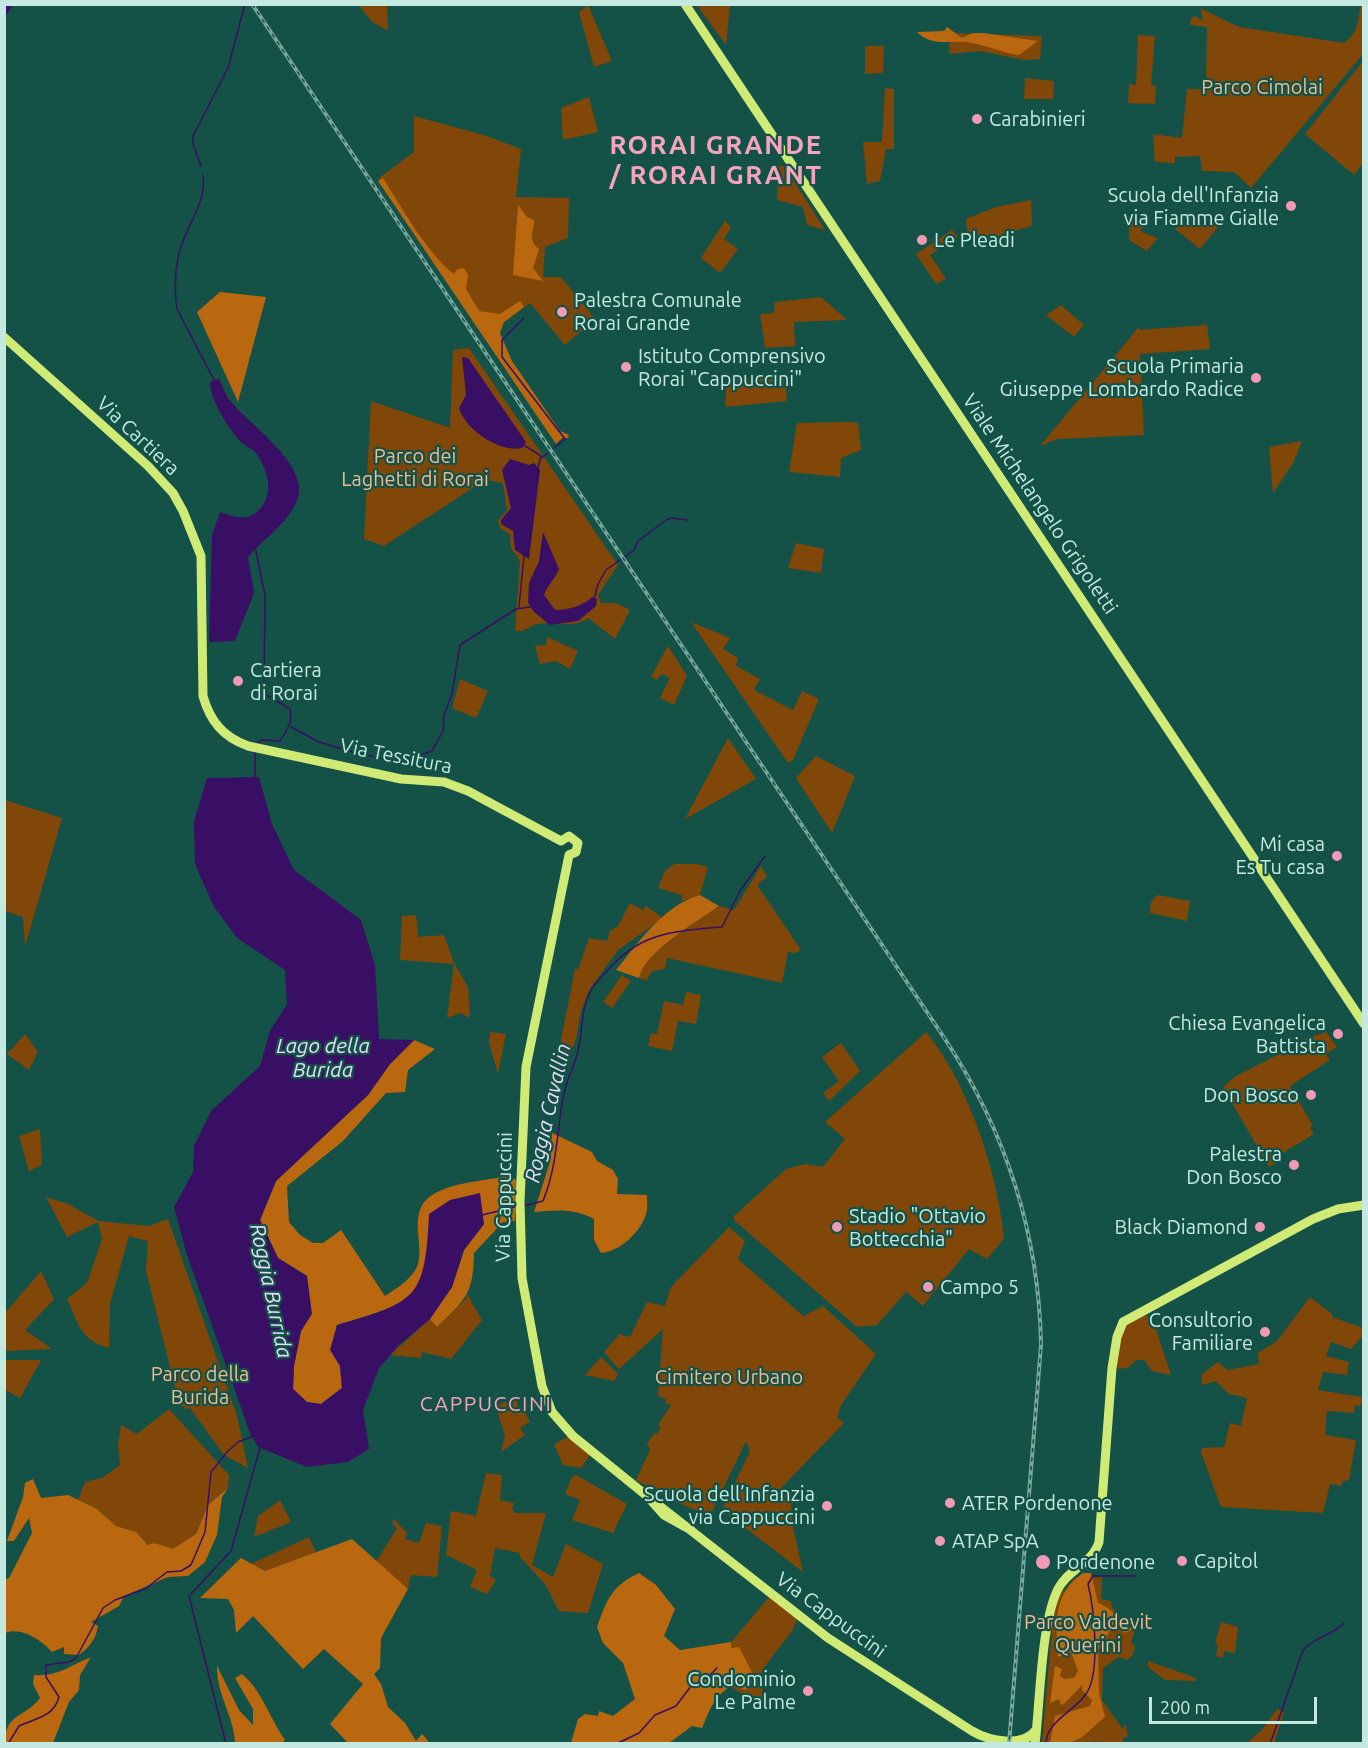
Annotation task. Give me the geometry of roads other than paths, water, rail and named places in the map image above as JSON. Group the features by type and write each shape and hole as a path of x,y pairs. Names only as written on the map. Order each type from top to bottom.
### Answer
{"main road":[{"name":"Viale Michelangelo Grigoletti","path":"685,4 1364,1024"},
{"name":"Via Cartiera","path":"4,337 148,466 172,494 189,524 201,556 201,670 207,710 220,730 234,741 248,746"},
{"name":"Via Tessitura","path":"248,746 401,779 444,782 561,841"},
{"path":"569,836 578,843 576,852 569,855 561,849 561,841 569,836"},
{"name":"Via Cappuccini","path":"569,855 526,1067 520,1201 522,1278 542,1386 552,1412 573,1436 828,1638 955,1721 982,1737 999,1740 1022,1741 1031,1736 1037,1728"},
{"path":"1035,1743 1051,1606 1063,1580 1090,1558 1099,1542 1112,1368 1117,1337 1123,1322 1313,1219 1338,1209 1364,1205"},
{"name":"Via Cappuccini","path":"955,1721 984,1743"}],"water":[{"path":"462,357 468,358 526,442 522,448 503,447 484,438 462,416 459,408 466,395"},
{"path":"219,379 230,401 289,462 296,476 299,490 296,503 286,519 248,557 254,593 235,641 209,642 212,535 220,512 235,517 250,516 264,504 268,489 266,472 259,457 239,440 216,405 210,382"},
{"path":"510,459 529,465 534,463 540,470 529,559 515,550 513,531 501,524 501,520 511,508 502,470"},
{"path":"543,532 559,569 544,595 555,610 575,607 592,597 597,599 596,606 578,621 550,625 533,611 528,602 529,583 539,561"},
{"name":"Lago della Burida","path":"259,777 272,824 294,870 361,920 375,965 379,1039 414,1040 390,1064 368,1095 276,1181 260,1220 278,1258 307,1276 312,1314 301,1331 294,1366 293,1389 307,1402 321,1404 342,1388 340,1366 330,1350 337,1325 385,1310 412,1293 424,1264 429,1214 450,1200 480,1193 484,1224 464,1250 452,1287 430,1319 398,1346 379,1368 363,1410 369,1449 348,1462 307,1467 258,1447 250,1433 186,1252 174,1207 193,1172 194,1146 211,1111 260,1066 270,1031 287,1004 285,970 237,938 214,907 195,864 194,821 207,778"}],"waterway":[{"path":"4,13 10,4"},
{"name":"Roggia Burrida","path":"201,166 193,144 193,136 228,68 245,4"},
{"name":"Roggia Burrida","path":"203,175 200,203 179,254 176,269 176,294 177,309 215,382"},
{"path":"524,318 502,340 502,357 565,439 554,448"},
{"path":"522,444 541,456 538,468"},
{"path":"541,458 548,453"},
{"path":"594,599 598,584 606,570 634,550 638,541 666,520 672,518 688,520"},
{"name":"Roggia Burrida","path":"255,546 265,596 264,688 268,696 290,709 291,714 289,726 280,741 262,740 257,743"},
{"path":"519,607 524,555"},
{"path":"291,727 319,742 360,754 400,762 432,751 443,731 444,715 452,694 460,645 516,609 530,607"},
{"name":"Roggia Burrida","path":"255,751 255,779"},
{"name":"Roggia Cavallin","path":"523,1206 543,1201 551,1177 563,1097 577,1055 585,1007 590,992 619,958 645,941 673,932 722,927 740,891 765,856"},
{"name":"Roggia Cavallin","path":"482,1215 515,1207"},
{"path":"8,1744 19,1726 43,1716 56,1704 59,1697 46,1677 46,1665 69,1662 76,1658 103,1608 115,1600 145,1589 167,1572 181,1571 191,1565 205,1532 211,1472 238,1442 254,1436"},
{"name":"Roggia Burrida","path":"226,1744 189,1596 231,1551 260,1448"},
{"path":"1046,1744 1051,1729 1081,1700 1091,1684 1095,1640 1088,1584 1093,1576 1136,1576"},
{"path":"1270,1744 1303,1650 1344,1623"},
{"path":"616,1744 639,1733 655,1715 676,1706 691,1686 708,1677 717,1668"}],"railway":[{"path":"252,4 945,1039 967,1074 1002,1147 1026,1224 1034,1263 1041,1345 1009,1744"}],"place":[{"name":"Carabinieri","path":"977,119"},
{"name":"Scuola dell'Infanzia via Fiamme Gialle","path":"1291,206"},
{"name":"Le Pleadi","path":"922,240"},
{"name":"Palestra Comunale Rorai Grande","path":"562,312"},
{"name":"Istituto Comprensivo Rorai \"Cappuccini\"","path":"626,367"},
{"name":"Scuola Primaria Giuseppe Lombardo Radice","path":"1256,378"},
{"name":"Cartiera di Rorai","path":"238,681"},
{"name":"Mi casa Es Tu casa","path":"1337,856"},
{"name":"Chiesa Evangelica Battista","path":"1338,1034"},
{"name":"Don Bosco","path":"1311,1095"},
{"name":"Palestra Don Bosco","path":"1294,1165"},
{"name":"Stadio \"Ottavio Bottecchia\"","path":"837,1227"},
{"name":"Black Diamond","path":"1260,1227"},
{"name":"Campo 5","path":"928,1287"},
{"name":"Consultorio Familiare","path":"1265,1332"},
{"name":"ATER Pordenone","path":"950,1503"},
{"name":"Scuola dell’Infanzia via Cappuccini","path":"827,1506"},
{"name":"ATAP SpA","path":"940,1541"},
{"name":"Capitol","path":"1182,1561"},
{"name":"Pordenone","path":"1043,1562"},
{"name":"Condominio Le Palme","path":"808,1691"}],"district":[{"name":"RORAI GRANDE / RORAI GRANT","path":"716,160"},
{"name":"CAPPUCCINI","path":"486,1404"}],"park label":[{"name":"Parco Cimolai","path":"1262,87"},
{"name":"Parco dei Laghetti di Rorai","path":"415,468"},
{"name":"Cimitero Urbano","path":"729,1377"},
{"name":"Parco della Burida","path":"200,1386"},
{"name":"Parco Valdevit Querini","path":"1088,1634"}]}
